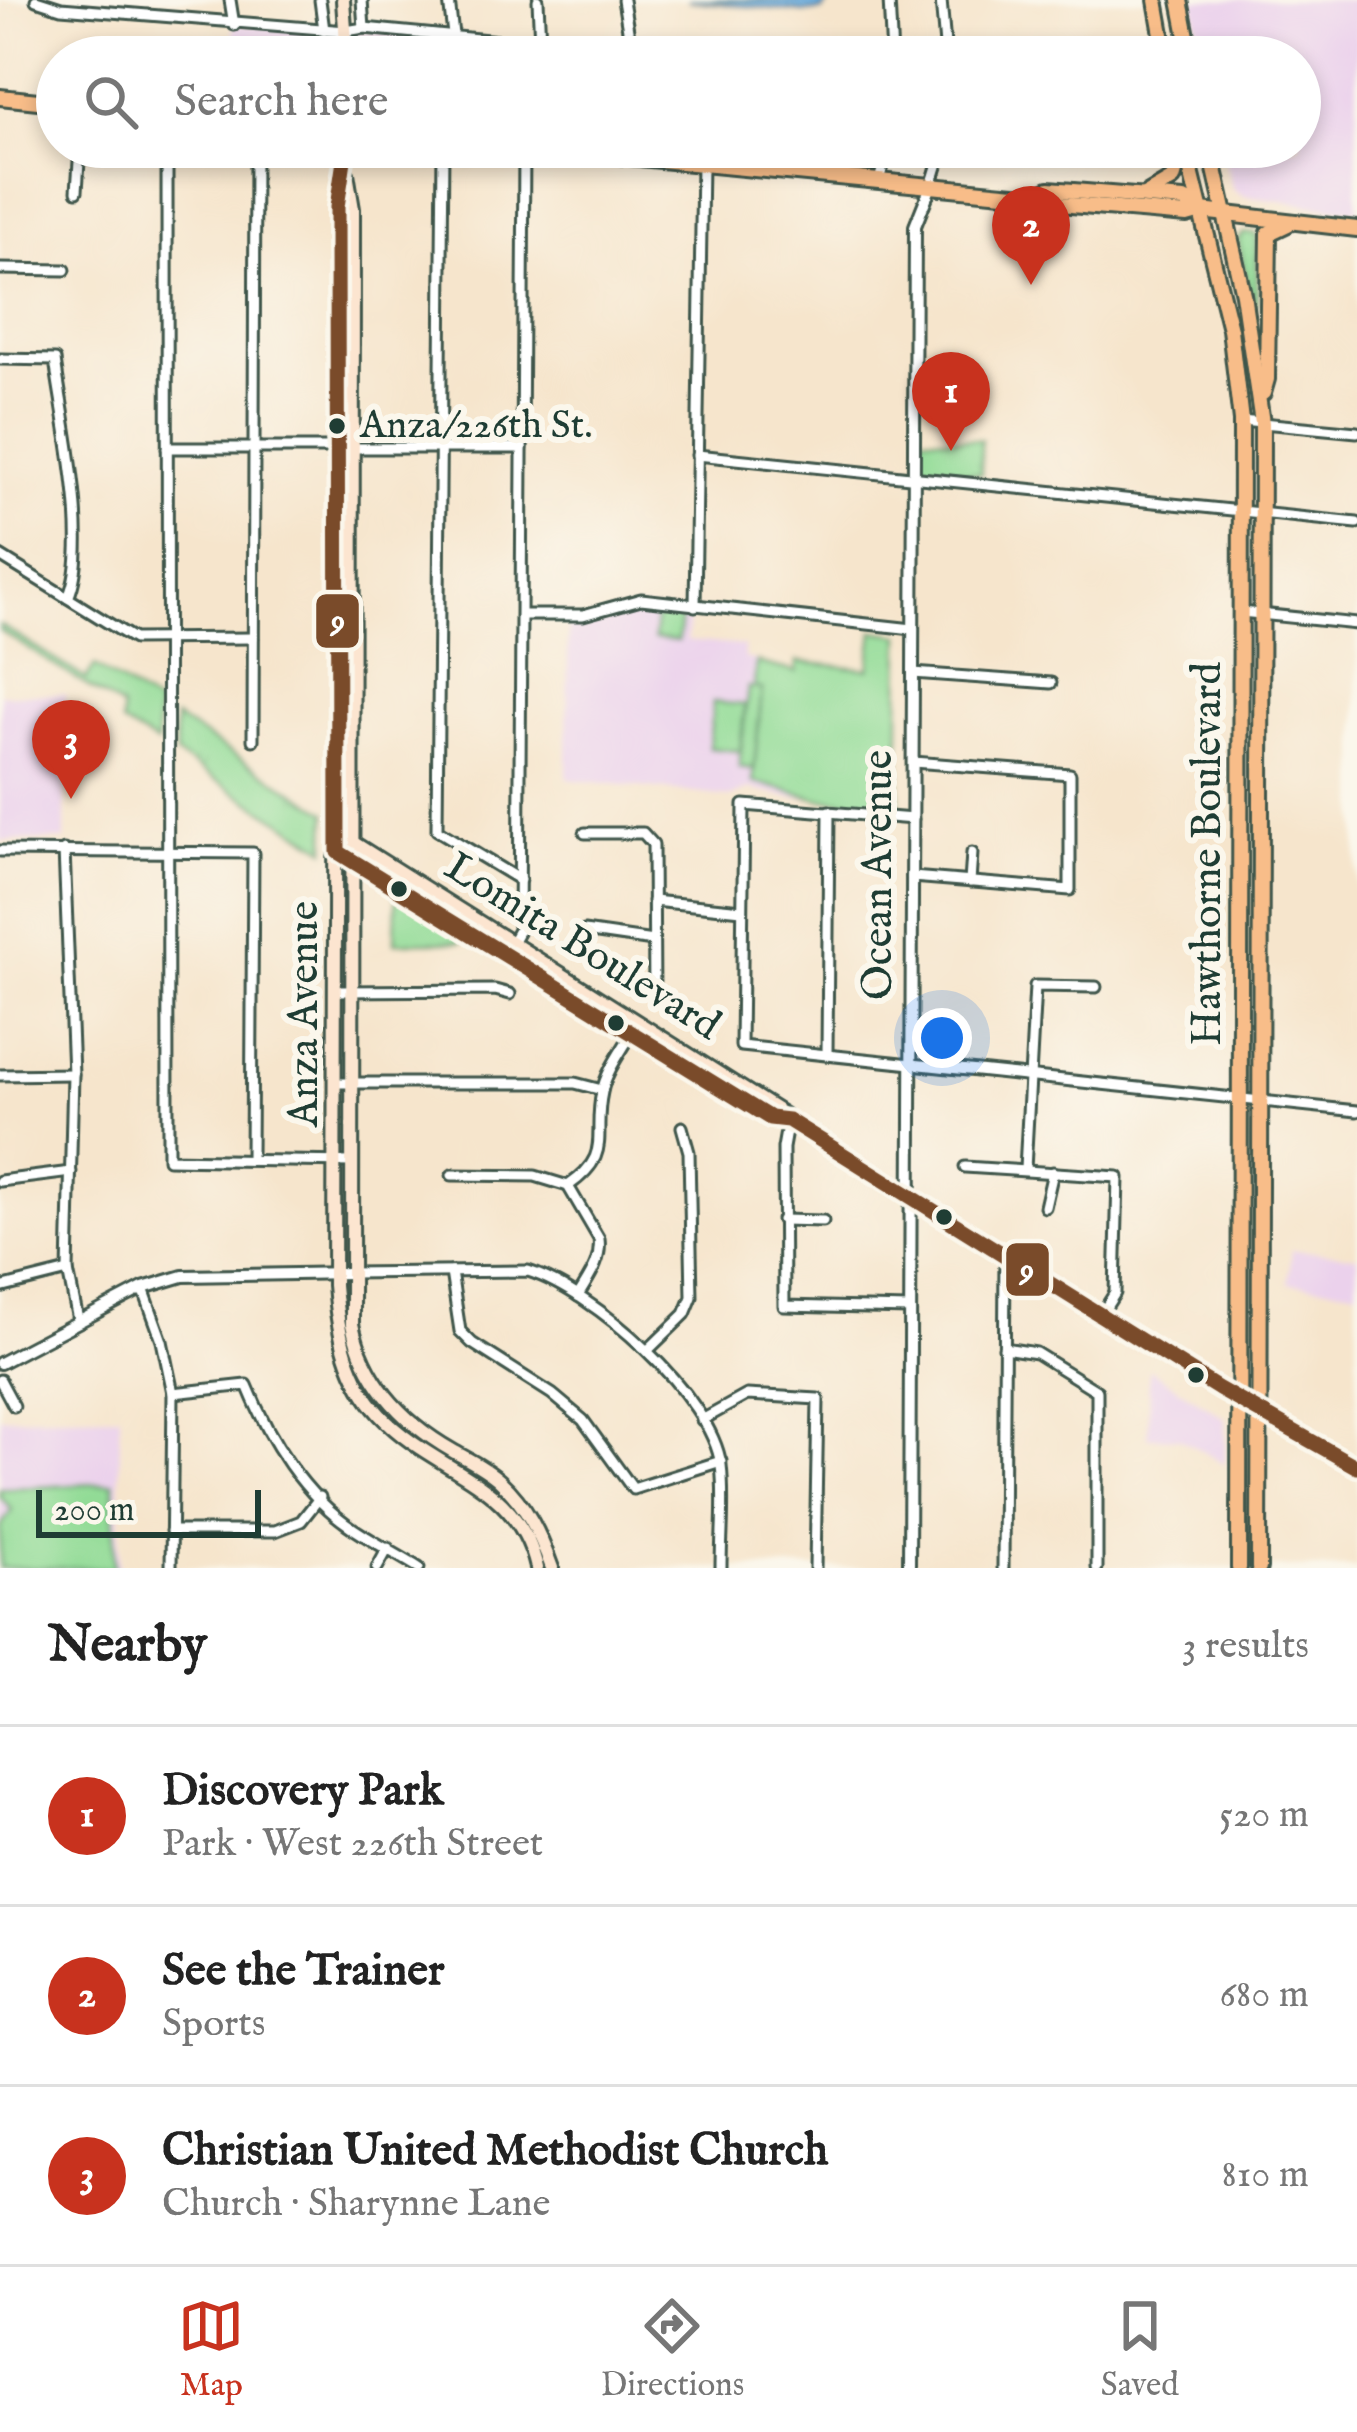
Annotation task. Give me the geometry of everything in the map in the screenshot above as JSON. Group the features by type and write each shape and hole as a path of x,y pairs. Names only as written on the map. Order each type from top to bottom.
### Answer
{"main road":[{"path":"343,0 346,36"},
{"path":"1156,0 1162,36"},
{"path":"1180,0 1186,36"},
{"path":"0,98 36,101"},
{"name":"Anza Avenue","path":"343,168 338,207 346,448 344,837 351,861 344,991"},
{"path":"744,168 1035,196 1048,203 1187,215 1201,211 1357,229"},
{"path":"1144,197 1173,179 1177,168"},
{"name":"Hawthorne Boulevard","path":"1190,168 1230,329 1241,422 1239,1568"},
{"name":"Hawthorne Boulevard","path":"1215,168 1244,294 1262,423 1258,1568"},
{"path":"1035,196 1049,188 1184,200 1201,211"},
{"path":"1260,404 1267,379 1269,233 1292,223"},
{"name":"Anza Avenue","path":"344,837 338,852 352,1324 370,1375 393,1408 416,1429 497,1478 522,1504 540,1533 552,1568"},
{"name":"Lomita Boulevard","path":"344,837 631,1034 770,1118 788,1120"},
{"name":"Lomita Boulevard","path":"338,852 638,1021 1005,1256 1238,1400 1357,1467"},
{"name":"Anza Avenue","path":"344,1161 335,1273 338,1324 357,1383 379,1414 403,1436 496,1496 530,1541 537,1568"}],"street":[{"path":"36,0 61,8 234,25 463,36"},
{"path":"230,0 234,25"},
{"path":"320,0 324,30"},
{"path":"362,0 364,28"},
{"path":"449,0 453,35"},
{"path":"538,0 540,36"},
{"path":"623,0 629,36"},
{"path":"889,0 891,36"},
{"path":"941,0 944,36"},
{"path":"77,191 79,168"},
{"path":"167,168 168,1160 344,1161"},
{"path":"253,740 255,168"},
{"path":"442,168 437,830 520,880"},
{"path":"509,948 520,930 525,168"},
{"path":"695,606 702,168"},
{"path":"879,181 882,168"},
{"path":"931,186 937,168"},
{"name":"Ocean Avenue","path":"909,1568 911,476 915,226 931,186"},
{"path":"0,269 65,270"},
{"path":"0,359 55,360 75,514 77,578 68,598"},
{"path":"1241,422 1357,432"},
{"path":"167,448 522,448"},
{"path":"697,454 1357,524"},
{"path":"0,556 134,639 254,638"},
{"path":"522,615 583,615 640,599 913,629"},
{"path":"1241,612 1357,625"},
{"path":"913,673 1051,682"},
{"path":"912,877 1070,890 1070,774 913,762"},
{"path":"913,819 744,805 741,1046 1357,1111"},
{"path":"826,1055 830,812"},
{"path":"585,833 643,832 653,844 654,997"},
{"path":"64,850 73,1074 68,1271 78,1320"},
{"path":"0,851 253,853 250,1160"},
{"path":"970,882 972,854"},
{"path":"653,901 742,910"},
{"path":"584,931 653,941"},
{"path":"1025,1169 1035,986 1096,987"},
{"path":"344,991 495,990 510,994"},
{"path":"568,1186 588,1172 598,1155 602,1090 638,1021"},
{"path":"0,1075 73,1074"},
{"path":"344,1083 575,1083 602,1090"},
{"path":"788,1120 783,1148 784,1306 909,1309"},
{"path":"648,1350 685,1314 692,1298 689,1152 682,1126"},
{"path":"965,1167 1118,1178 1115,1293 1101,1315"},
{"path":"0,1181 70,1172"},
{"path":"1045,1207 1053,1172"},
{"path":"452,1175 535,1176 568,1186 600,1247 598,1263 578,1296"},
{"path":"782,1220 823,1221"},
{"path":"1003,1568 1005,1256"},
{"path":"0,1288 68,1271"},
{"path":"0,1364 143,1288 183,1276 528,1271 578,1296 648,1350 702,1420 721,1461 721,1568"},
{"path":"451,1272 460,1331 583,1420 633,1489 721,1461"},
{"path":"143,1288 162,1341 173,1393 171,1568"},
{"path":"1004,1348 1036,1353 1097,1390 1097,1568"},
{"path":"0,1380 14,1406"},
{"path":"173,1393 247,1385 264,1426 290,1465 320,1497 350,1526 419,1568"},
{"path":"702,1420 747,1396 818,1399 815,1568"},
{"path":"171,1531 275,1531 301,1521 320,1497"},
{"path":"377,1568 388,1548"}],"shaded area":[{"path":"1193,0 1357,0 1357,211 1243,196 1233,190 1227,168 1321,168 1321,36 1199,36"},
{"path":"234,25 432,33 432,36 233,36"},
{"path":"636,608 689,613 687,641 744,646 744,658 796,672 797,662 869,669 874,631 901,635 899,806 750,789 731,797 567,779 568,623"},
{"path":"0,694 65,694 65,840 0,841"},
{"path":"1292,1250 1357,1256 1357,1290 1288,1283"},
{"path":"1149,1369 1225,1418 1225,1464 1179,1438 1148,1437"},
{"path":"120,1415 119,1568 0,1568 0,1417"}],"green space":[{"path":"346,168 353,209 350,841 338,832 337,207"},
{"path":"740,168 790,168 791,173"},
{"path":"1244,233 1255,233 1257,238 1257,306 1253,306 1238,240"},
{"path":"921,436 981,440 981,474 928,470 922,462"},
{"path":"656,615 681,617 678,641 654,639"},
{"path":"0,625 86,679 95,666 157,705 157,744 122,724 122,708 0,631"},
{"path":"874,631 901,635 899,806 820,799 753,782 762,690 754,688 756,662 796,672 797,662 869,669"},
{"path":"748,687 762,689 754,769 739,767"},
{"path":"713,702 745,705 740,751 709,748"},
{"path":"175,718 327,812 326,849 176,755"},
{"path":"396,895 461,936 461,942 395,942"},
{"path":"114,1483 114,1568 0,1568 0,1527 12,1510 0,1497 0,1489"}],"water":[{"path":"687,0 831,0 822,11 804,12"}],"transit line":[{"name":"9","path":"343,168 337,207 338,852 770,1118 788,1120 1219,1389 1357,1467"}],"place":[{"name":"See the Trainer","path":"1031,285"},
{"name":"Anza/226th St.","path":"337,426"},
{"name":"Discovery Park","path":"951,451"},
{"name":"Christian United Methodist Church","path":"71,799"}]}
